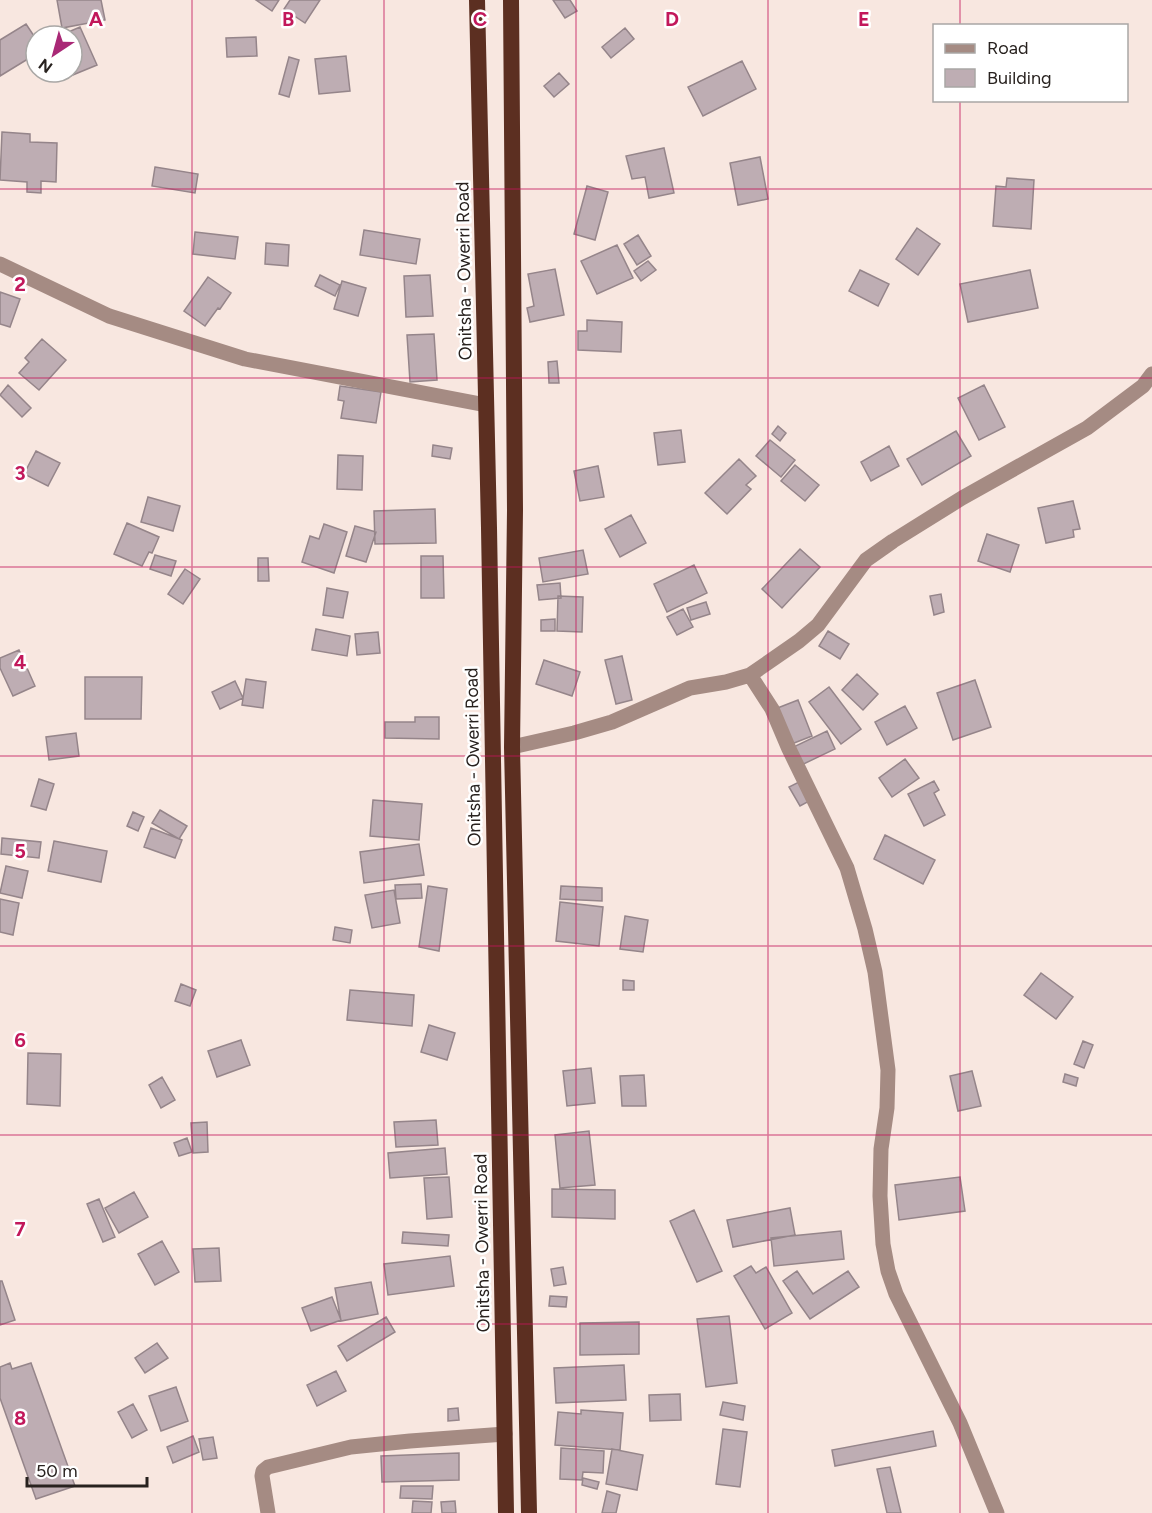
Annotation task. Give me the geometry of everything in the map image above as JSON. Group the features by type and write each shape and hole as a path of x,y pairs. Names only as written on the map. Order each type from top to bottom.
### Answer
{"highway":[{"name":"Onitsha - Owerri Road","path":"477,0 507,1513"},
{"path":"511,0 515,510 512,747 529,1513"}],"street":[{"path":"0,264 109,316 245,359 486,405"},
{"path":"512,747 612,722 690,688 750,675 818,625 866,560 893,540 962,498 1088,428 1143,386 1152,374"},
{"path":"750,675 772,708 794,760 847,868 856,898 875,972 888,1070 887,1108 881,1149 880,1196 883,1244 888,1271 896,1294 960,1423 997,1513"},
{"path":"268,1513 262,1476 263,1471 268,1467 351,1448 505,1434"}],"building":[{"path":"57,0 101,0 105,20 84,24 61,24"},
{"path":"256,0 279,0 272,11"},
{"path":"290,0 320,0 305,23 284,9"},
{"path":"553,0 570,0 577,11 565,18"},
{"path":"24,25 24,61 0,76 0,40"},
{"path":"625,28 634,39 611,58 602,47"},
{"path":"84,36 97,65 84,70"},
{"path":"256,37 257,56 227,57 226,38"},
{"path":"346,56 350,91 319,94 315,59"},
{"path":"289,57 299,60 289,97 279,94"},
{"path":"742,61 756,89 703,116 688,87"},
{"path":"559,73 569,84 554,97 544,86"},
{"path":"2,132 30,134 30,142 57,143 56,182 41,181 41,193 27,192 27,182 0,180"},
{"path":"664,148 674,193 649,198 645,177 632,179 626,156"},
{"path":"760,157 768,199 738,205 730,163"},
{"path":"155,167 198,174 195,193 152,186"},
{"path":"1007,178 1034,180 1031,229 993,226 996,186 1006,187"},
{"path":"587,186 608,192 595,240 574,234"},
{"path":"917,228 940,244 918,275 896,259"},
{"path":"364,230 420,239 416,264 360,255"},
{"path":"195,232 238,237 235,259 193,254"},
{"path":"638,235 651,256 637,265 624,244"},
{"path":"266,243 289,245 288,266 265,264"},
{"path":"617,245 633,278 597,294 581,261"},
{"path":"648,261 656,270 641,281 634,271"},
{"path":"555,269 564,315 530,322 527,308 534,306 528,274"},
{"path":"860,270 889,284 878,306 849,291"},
{"path":"1030,270 1038,308 968,322 960,284"},
{"path":"320,275 340,285 335,296 315,286"},
{"path":"430,275 433,316 406,317 404,276"},
{"path":"208,277 231,293 205,326 184,311"},
{"path":"342,281 366,288 358,316 334,309"},
{"path":"0,292 20,299 10,327 0,324"},
{"path":"587,320 622,322 621,352 578,350 578,331 587,331"},
{"path":"434,334 437,380 410,382 407,335"},
{"path":"42,339 66,360 39,390 19,373 29,362 25,358"},
{"path":"557,361 559,383 549,383 548,362"},
{"path":"8,385 31,408 22,417 0,395"},
{"path":"984,385 1005,427 979,440 958,398"},
{"path":"340,386 381,392 376,423 341,418 344,401 338,400"},
{"path":"778,426 786,433 780,441 772,434"},
{"path":"681,430 685,462 658,465 654,433"},
{"path":"956,431 971,456 922,485 907,459"},
{"path":"770,440 795,460 781,477 756,456"},
{"path":"433,445 452,448 450,459 432,456"},
{"path":"889,446 899,466 871,481 861,462"},
{"path":"36,451 60,463 48,486 24,474"},
{"path":"338,455 363,456 362,490 337,489"},
{"path":"739,459 756,476 746,485 751,489 727,514 705,493"},
{"path":"795,465 819,485 805,501 781,481"},
{"path":"598,466 604,497 580,501 574,471"},
{"path":"148,497 180,506 173,531 141,522"},
{"path":"1073,501 1080,529 1073,530 1074,537 1046,543 1038,508"},
{"path":"435,509 436,543 375,544 374,511"},
{"path":"631,515 646,543 620,557 605,529"},
{"path":"127,523 159,537 152,553 149,552 142,566 114,554"},
{"path":"324,524 347,532 334,573 302,562 310,536 319,539"},
{"path":"355,526 376,532 366,562 346,556"},
{"path":"987,534 1019,545 1010,572 978,561"},
{"path":"800,549 820,567 782,608 762,589"},
{"path":"583,550 588,574 543,582 539,558"},
{"path":"155,555 176,561 171,576 150,569"},
{"path":"421,556 443,556 444,598 421,598"},
{"path":"258,558 268,558 269,581 258,581"},
{"path":"694,565 707,593 667,612 654,584"},
{"path":"185,569 200,579 183,604 168,594"},
{"path":"560,583 561,598 539,600 537,585"},
{"path":"327,588 348,592 343,618 323,615"},
{"path":"941,594 944,612 934,615 930,596"},
{"path":"558,596 583,597 582,632 557,631"},
{"path":"706,602 710,614 691,620 687,608"},
{"path":"683,609 693,627 677,635 667,617"},
{"path":"555,619 555,631 541,631 541,620"},
{"path":"316,629 350,636 347,656 312,650"},
{"path":"828,631 849,644 840,659 819,646"},
{"path":"378,632 380,653 357,655 355,634"},
{"path":"19,650 35,686 13,696 0,668 0,658"},
{"path":"622,656 632,700 616,704 605,660"},
{"path":"544,660 580,672 572,696 536,684"},
{"path":"857,674 878,694 863,710 842,690"},
{"path":"85,677 142,677 141,719 85,719"},
{"path":"246,679 266,682 263,708 242,705"},
{"path":"975,680 991,727 953,740 937,693"},
{"path":"235,681 243,698 220,709 212,692"},
{"path":"829,687 861,729 841,744 809,702"},
{"path":"798,700 812,736 789,745 775,709"},
{"path":"905,706 917,728 887,745 875,722"},
{"path":"415,717 439,717 439,739 385,738 385,722 415,722"},
{"path":"827,731 835,749 793,769 785,751"},
{"path":"76,733 79,756 49,760 46,737"},
{"path":"905,759 919,778 892,797 879,778"},
{"path":"39,779 54,784 46,810 31,806"},
{"path":"803,780 813,799 800,806 789,787"},
{"path":"934,781 939,790 934,793 945,815 924,826 908,794"},
{"path":"373,800 422,804 419,840 370,836"},
{"path":"160,810 187,826 179,839 152,823"},
{"path":"133,812 144,817 138,831 127,826"},
{"path":"151,828 182,840 175,858 144,847"},
{"path":"885,835 935,860 923,884 874,859"},
{"path":"2,838 41,842 39,858 1,854"},
{"path":"54,841 107,851 101,882 48,871"},
{"path":"419,844 424,875 364,883 360,852"},
{"path":"6,866 28,871 22,898 0,893"},
{"path":"421,884 422,898 396,899 395,885"},
{"path":"428,886 447,889 439,951 419,947"},
{"path":"561,886 602,888 602,901 560,899"},
{"path":"394,890 400,923 372,928 365,895"},
{"path":"0,899 19,903 13,935 0,932"},
{"path":"560,902 603,907 599,946 556,941"},
{"path":"625,916 648,920 643,952 620,949"},
{"path":"335,927 352,930 350,943 333,940"},
{"path":"1041,973 1073,997 1056,1019 1024,995"},
{"path":"623,980 634,981 634,990 623,990"},
{"path":"181,984 196,990 190,1006 175,1001"},
{"path":"350,990 414,995 412,1026 347,1020"},
{"path":"429,1025 455,1033 447,1060 421,1052"},
{"path":"241,1040 250,1065 217,1077 208,1051"},
{"path":"1083,1041 1093,1045 1084,1068 1074,1064"},
{"path":"28,1053 61,1054 60,1106 27,1104"},
{"path":"591,1068 595,1103 567,1106 563,1071"},
{"path":"972,1071 981,1106 958,1111 950,1076"},
{"path":"1065,1074 1078,1078 1076,1086 1063,1082"},
{"path":"644,1075 646,1106 622,1106 620,1076"},
{"path":"162,1077 175,1100 161,1108 149,1085"},
{"path":"436,1120 438,1145 396,1147 394,1122"},
{"path":"207,1122 208,1152 193,1153 191,1123"},
{"path":"589,1131 595,1185 560,1188 555,1135"},
{"path":"187,1138 192,1152 179,1156 174,1143"},
{"path":"445,1148 447,1174 390,1178 388,1153"},
{"path":"449,1177 452,1217 427,1219 424,1178"},
{"path":"960,1177 965,1211 899,1220 895,1185"},
{"path":"552,1189 615,1190 615,1219 552,1217"},
{"path":"134,1192 148,1217 119,1233 105,1208"},
{"path":"99,1199 115,1237 103,1242 87,1204"},
{"path":"790,1208 795,1235 733,1247 727,1220"},
{"path":"694,1210 722,1271 697,1282 670,1221"},
{"path":"841,1231 844,1259 774,1266 771,1238"},
{"path":"403,1232 449,1235 448,1246 402,1243"},
{"path":"162,1241 179,1272 155,1285 138,1254"},
{"path":"219,1248 221,1281 195,1282 193,1249"},
{"path":"450,1256 454,1286 388,1295 384,1264"},
{"path":"751,1266 756,1273 766,1267 792,1313 765,1329 734,1276"},
{"path":"563,1267 566,1284 554,1286 551,1269"},
{"path":"797,1271 813,1294 848,1271 859,1287 810,1319 783,1281"},
{"path":"0,1281 2,1281 15,1320 0,1325"},
{"path":"371,1282 378,1314 341,1321 335,1288"},
{"path":"550,1296 567,1297 566,1307 549,1306"},
{"path":"332,1297 341,1320 311,1331 302,1308"},
{"path":"729,1316 737,1383 706,1387 697,1319"},
{"path":"386,1317 395,1332 347,1361 338,1346"},
{"path":"639,1322 639,1354 580,1355 580,1323"},
{"path":"157,1343 168,1358 145,1373 135,1358"},
{"path":"10,1363 12,1369 31,1363 75,1486 36,1499 0,1398 0,1367"},
{"path":"624,1365 626,1400 556,1403 554,1368"},
{"path":"336,1371 346,1391 317,1406 307,1385"},
{"path":"176,1387 188,1421 161,1431 149,1396"},
{"path":"680,1394 681,1420 650,1421 649,1395"},
{"path":"723,1402 745,1406 743,1420 720,1415"},
{"path":"133,1404 147,1430 132,1438 118,1412"},
{"path":"458,1408 459,1420 448,1421 448,1409"},
{"path":"581,1410 623,1413 620,1450 555,1445 558,1412 581,1414"},
{"path":"723,1429 747,1432 740,1487 716,1484"},
{"path":"933,1431 936,1446 835,1466 832,1450"},
{"path":"193,1436 199,1452 173,1463 167,1447"},
{"path":"213,1437 217,1458 203,1460 199,1439"},
{"path":"561,1448 604,1451 603,1473 583,1472 582,1480 560,1479"},
{"path":"612,1449 643,1455 637,1490 606,1484"},
{"path":"459,1453 459,1480 382,1482 381,1456"},
{"path":"890,1467 901,1513 887,1513 877,1469"},
{"path":"583,1478 599,1482 597,1489 582,1485"},
{"path":"401,1486 433,1486 432,1499 400,1498"},
{"path":"607,1491 620,1495 616,1513 602,1513"},
{"path":"413,1501 432,1502 431,1513 412,1513"},
{"path":"455,1501 456,1513 442,1513 441,1502"}]}
